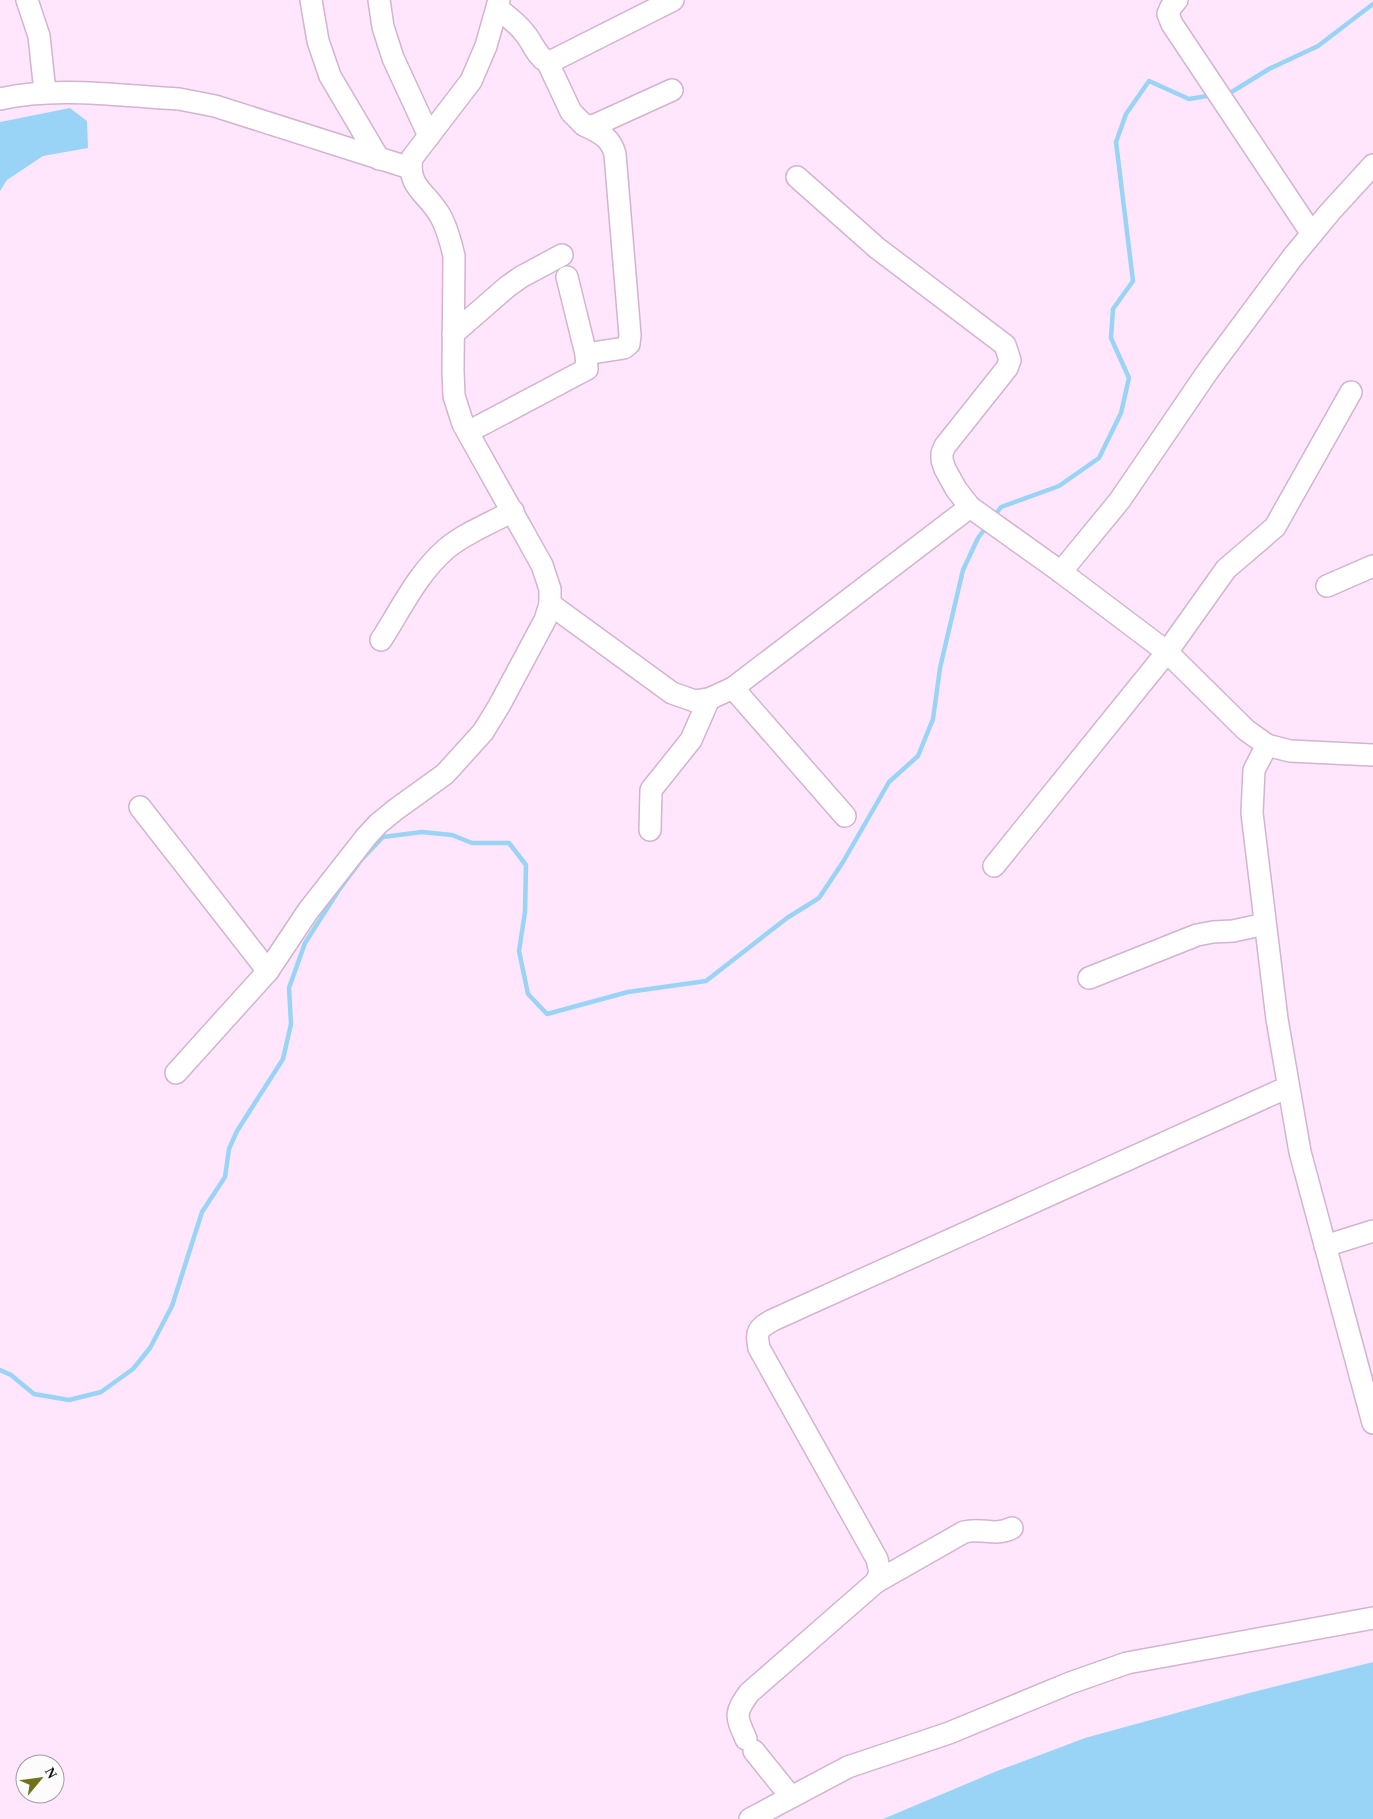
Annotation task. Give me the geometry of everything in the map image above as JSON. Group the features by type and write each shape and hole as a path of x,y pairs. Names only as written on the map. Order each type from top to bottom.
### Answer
{"street":[{"path":"26,0 39,36 45,92"},
{"path":"311,0 318,41 330,76 379,158"},
{"path":"380,0 383,27 393,58 429,136"},
{"path":"548,63 560,59 673,0"},
{"path":"1177,0 1168,14 1172,24 1312,234"},
{"path":"176,1073 268,971 308,911 372,830 444,774 483,732 545,620 550,604 550,589 542,565 463,424 454,396 454,256 450,238 442,218 430,200 413,183 410,168 412,158 471,80 486,46 498,5"},
{"path":"498,5 526,35 541,58 548,63 571,112 584,125 607,138 612,144 630,334 629,344 624,348 586,354"},
{"path":"584,125 593,126 672,90"},
{"path":"0,100 22,94 45,92 179,99 215,106 410,168"},
{"path":"1061,572 1120,500 1208,371 1312,234 1373,165"},
{"path":"797,177 877,248 1005,345 1010,360 1006,368 945,446 942,453 945,469 956,489 976,512 1061,572 1167,652 1246,730 1267,745 1290,752 1373,755"},
{"path":"453,334 507,287 521,277 562,255"},
{"path":"468,432 587,369 588,363 567,277"},
{"path":"994,866 1167,652 1226,568 1275,527 1350,392"},
{"path":"381,640 421,575 447,548 513,511"},
{"path":"550,604 672,693 694,701 709,700 733,688 976,512"},
{"path":"1327,586 1373,566"},
{"path":"733,688 845,816"},
{"path":"650,830 652,790 691,740 709,700"},
{"path":"1267,745 1254,770 1252,813 1277,1019 1300,1152 1373,1422"},
{"path":"140,807 268,971"},
{"path":"1089,978 1197,935 1233,931 1265,924"},
{"path":"876,1582 880,1573 877,1559 759,1348 757,1334 761,1327 1288,1087"},
{"path":"1325,1246 1373,1231"},
{"path":"791,1797 750,1745 737,1719 739,1706 749,1693 876,1582 964,1532 975,1529 995,1533 1004,1532 1012,1528"},
{"path":"750,1819 848,1767 949,1734 1070,1683 1127,1663 1373,1618"}],"water":[{"path":"70,108 87,121 88,148 43,156 7,180 0,191 0,122"},
{"path":"1373,1662 1373,1819 883,1819 997,1771 1085,1738 1249,1693"}],"waterway":[{"path":"1225,94 1230,93 1269,69 1318,46 1373,4"},
{"path":"993,518 1001,507 1059,486 1099,458 1121,413 1129,378 1111,338 1113,309 1133,281 1116,142 1126,114 1149,81 1189,99 1213,95"},
{"path":"0,1370 11,1375 34,1394 69,1400 101,1392 133,1369 150,1348 172,1306 202,1212 225,1177 229,1149 237,1131 283,1059 291,1024 289,988 305,943 339,890 362,859 383,837 422,832 452,835 472,843 509,843 526,865 525,912 519,951 528,994 547,1014 628,992 706,981 787,918 819,898 843,862 889,782 918,756 933,719 940,668 963,570 978,538 987,526"}]}
